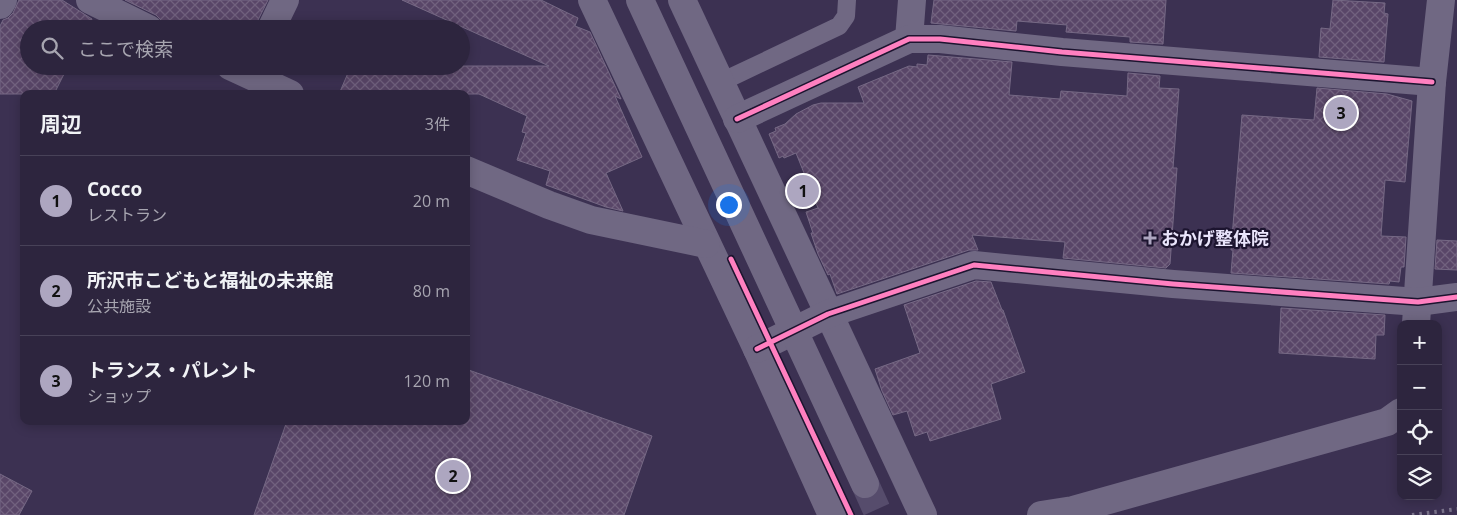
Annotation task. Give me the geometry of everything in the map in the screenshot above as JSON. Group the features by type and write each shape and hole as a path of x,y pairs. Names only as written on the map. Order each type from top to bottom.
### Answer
{"street":[{"path":"0,5 3,0"},
{"path":"90,0 123,8 138,20"},
{"path":"276,20 285,0"},
{"path":"592,0 757,349 832,515"},
{"path":"640,0 865,484"},
{"path":"682,0 923,515"},
{"path":"909,39 912,0"},
{"path":"1417,313 1432,82 1440,0"},
{"path":"737,119 909,39 940,38 1062,52 1432,82"},
{"path":"255,75 283,90"},
{"path":"470,172 549,205 591,220 706,244"},
{"path":"757,349 828,314 974,265 1173,284 1417,313 1457,297"},
{"path":"1041,515 1073,510 1374,426 1387,422 1397,415"}],"lane":[{"path":"721,82 839,26 846,16 847,0"}],"building":[{"path":"19,0 62,0 92,19 20,20 20,75 64,75 56,90 20,90 20,94 0,94 0,26 3,20 13,13"},
{"path":"125,0 268,0 258,20 161,20 156,15"},
{"path":"402,0 541,0 578,18 575,26 590,32 621,99 615,96 642,157 606,173 623,211 606,207 546,185 550,171 517,160 526,133 522,132 527,116 479,94 470,94 470,90 341,90 347,75 470,75 470,66 549,66 470,31 470,20 447,20"},
{"path":"934,0 1166,0 1163,44 1130,42 1130,37 1066,32 1067,25 1017,21 1016,31 931,23"},
{"path":"1333,0 1385,3 1384,13 1388,14 1384,62 1319,57 1321,28 1330,29"},
{"path":"928,55 1012,62 1009,95 1060,99 1061,91 1127,96 1128,73 1160,76 1159,88 1179,89 1173,168 1177,168 1170,264 1166,268 1063,258 1065,242 972,235 978,250 969,250 837,294 830,274 828,275 818,254 811,233 813,233 806,212 818,208 796,153 779,158 769,134 776,131 775,128 785,124 796,114 813,105 821,103 864,103 858,87 909,66 917,67 917,64 927,65"},
{"path":"1317,88 1387,94 1412,101 1405,182 1385,180 1381,236 1406,237 1404,267 1401,267 1399,282 1390,281 1389,284 1231,273 1233,250 1231,250 1242,115 1314,120"},
{"path":"1437,240 1457,241 1457,270 1435,269"},
{"path":"976,281 991,282 1025,372 991,384 1001,419 930,441 927,432 915,436 907,411 893,415 875,369 920,353 904,305"},
{"path":"1281,308 1385,315 1384,335 1376,335 1375,359 1279,353"},
{"path":"470,370 652,436 624,515 254,515 286,425 470,425"},
{"path":"0,474 32,491 19,515 0,515"}],"tunnel":[{"path":"865,484 879,515"}],"railway":[{"path":"1412,515 1457,509"}],"cycle path":[{"path":"737,119 909,39 940,39 1062,52 1432,82"},
{"path":"731,259 851,515"},
{"path":"757,349 828,314 974,265 1173,284 1418,302 1457,297"}],"place":[{"name":"トランス・パレント","path":"1341,113"},
{"name":"Cocco","path":"803,191"},
{"name":"おかげ整体院","path":"1150,238"},
{"name":"所沢市こどもと福祉の未来館","path":"453,476"}]}
